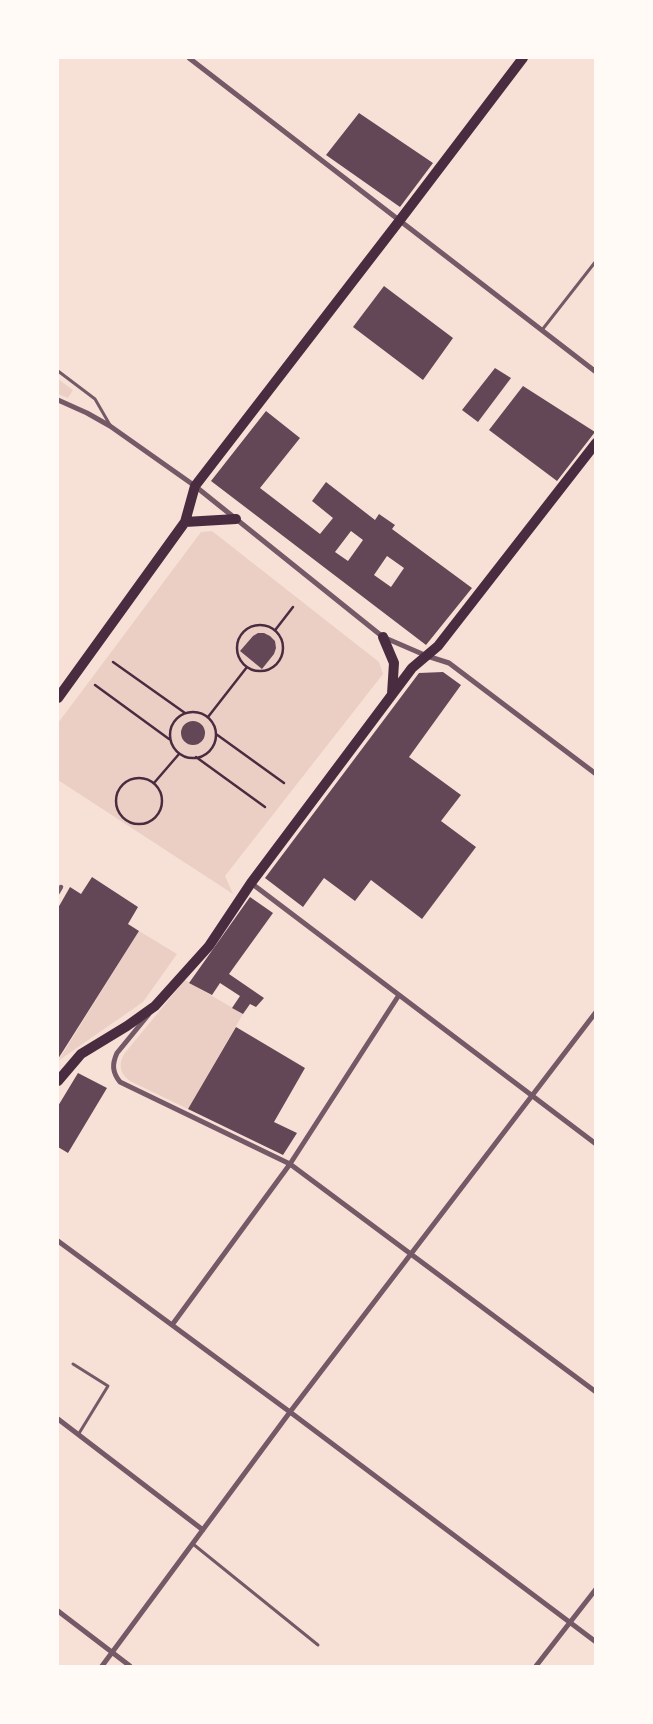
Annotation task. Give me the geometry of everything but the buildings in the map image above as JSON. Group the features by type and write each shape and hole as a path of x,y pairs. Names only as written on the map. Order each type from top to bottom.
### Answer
{"main road":[{"path":"58,698 186,522 196,486 523,58"},
{"path":"58,1081 81,1054 127,1026 155,1006 209,946 251,883 412,668 438,646 596,443"},
{"path":"186,522 236,519"},
{"path":"383,636 394,663 392,695"}],"street":[{"path":"189,58 596,372"},
{"path":"58,400 110,426 196,486 383,636 427,656 449,663 596,774"},
{"path":"251,883 596,1144"},
{"path":"172,1325 290,1164 399,995"},
{"path":"155,1006 117,1052 113,1066 117,1078 125,1085 290,1164 412,1253 596,1392"},
{"path":"102,1666 290,1412 596,1012"},
{"path":"58,1242 290,1412 596,1642"},
{"path":"58,1419 203,1530"},
{"path":"536,1666 596,1590"},
{"path":"58,1611 130,1666"}],"lane":[{"path":"542,330 596,261"},
{"path":"58,371 94,399 110,426"},
{"path":"73,1364 108,1386 78,1435"},
{"path":"193,1544 318,1645"}],"path":[{"path":"275,630 293,607"},
{"path":"254,625 269,626 280,636 283,643 281,659 276,665 262,671 247,667 238,655 237,648 242,634 254,625"},
{"path":"113,662 185,712 194,712 208,717 213,723 216,734 213,746 208,752 196,757 186,757 179,754 170,739 170,727 174,720 185,712"},
{"path":"208,717 247,667"},
{"path":"95,686 170,739"},
{"path":"216,734 284,783"},
{"path":"154,783 179,754"},
{"path":"196,757 265,807"},
{"path":"140,777 154,783 162,796 160,812 155,818 140,824 125,819 117,808 116,800 120,786 133,778 140,777"},
{"path":"122,822 125,819"}],"shaded area":[{"path":"58,379 73,390 68,398 58,394"},
{"path":"212,531 379,662 383,674 225,876 233,894 58,780 58,723 201,532"},
{"path":"139,931 177,954 143,1002 58,1061"},
{"path":"185,980 243,1014 188,1109 130,1081 121,1069 124,1054"}]}
